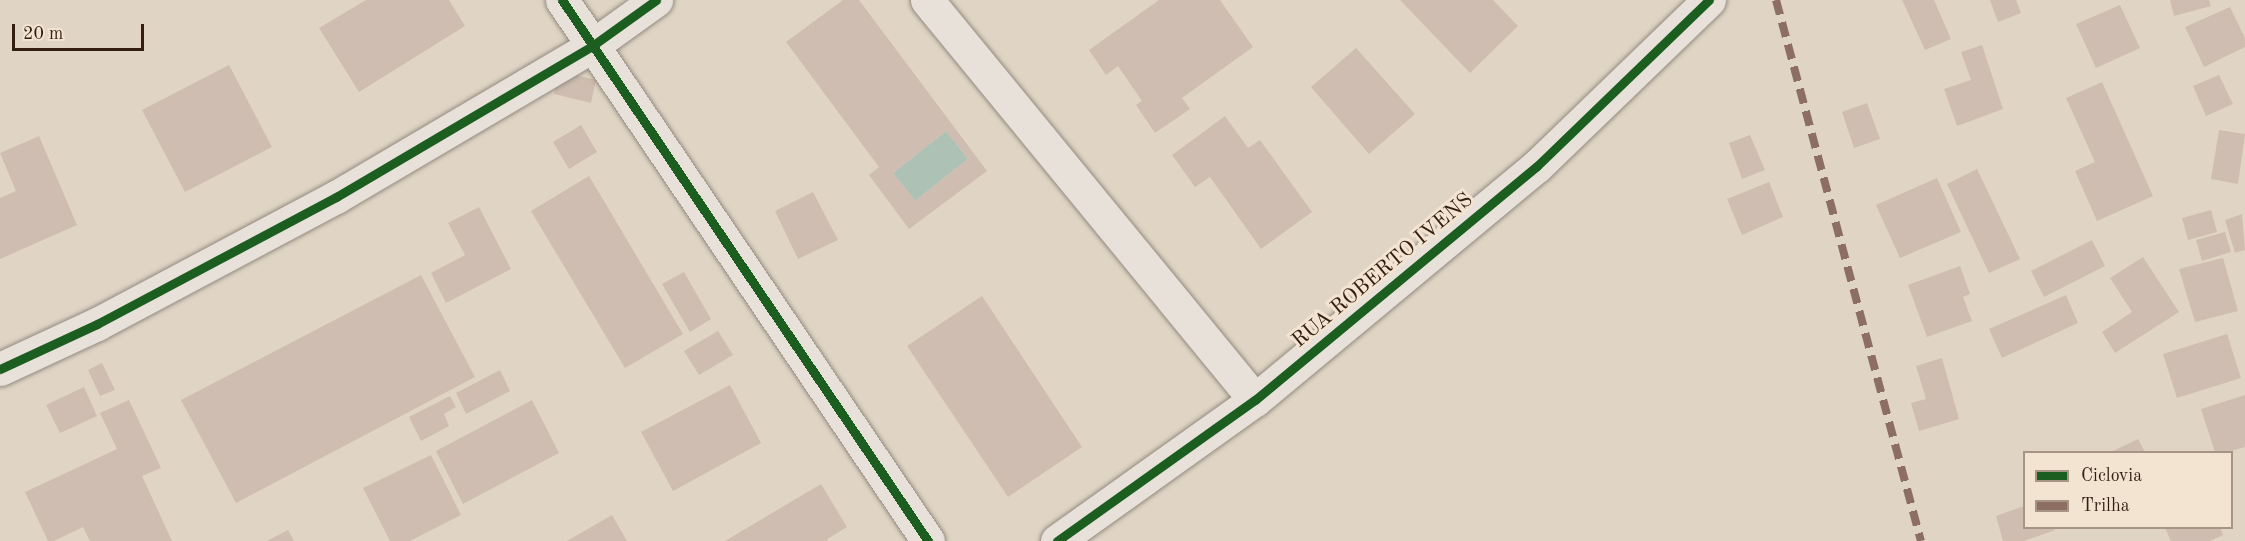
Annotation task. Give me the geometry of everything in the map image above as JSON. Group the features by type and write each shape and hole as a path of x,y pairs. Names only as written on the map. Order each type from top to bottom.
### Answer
{"street":[{"path":"562,0 928,541"},
{"path":"0,369 97,324 336,197 592,46 656,0"},
{"path":"927,0 1255,400"},
{"name":"RUA ROBERTO IVENS","path":"1056,541 1255,400 1537,166 1709,0"}],"shaded area":[{"path":"946,131 968,159 915,201 893,173"}],"building":[{"path":"366,0 449,0 465,26 359,92 319,28"},
{"path":"843,0 859,0 987,171 909,229 869,175 879,167 786,42","holes":["946,131 968,159 915,201 893,173"]},
{"path":"1159,0 1220,0 1253,47 1182,98 1190,109 1155,133 1136,105 1142,101 1118,66 1106,75 1089,50"},
{"path":"1400,0 1493,0 1518,26 1470,73"},
{"path":"1902,0 1934,0 1951,39 1925,50"},
{"path":"1990,0 2016,0 2021,13 1998,22"},
{"path":"2170,0 2209,0 2211,6 2174,16"},
{"path":"2120,5 2140,48 2096,68 2076,24"},
{"path":"2230,7 2245,38 2245,47 2204,67 2185,27"},
{"path":"1982,45 2003,109 1957,126 1944,89 1971,80 1961,52"},
{"path":"1356,48 1415,114 1369,154 1311,87"},
{"path":"229,65 272,147 185,192 142,110"},
{"path":"559,71 596,80 591,103 554,94"},
{"path":"2219,75 2233,104 2206,116 2193,86"},
{"path":"2102,82 2153,196 2097,221 2075,171 2095,162 2066,98"},
{"path":"1867,103 1880,139 1854,148 1842,112"},
{"path":"1225,116 1248,148 1260,140 1312,212 1261,249 1210,177 1195,187 1172,155"},
{"path":"581,125 597,152 569,169 553,142"},
{"path":"2219,130 2245,134 2238,184 2211,179"},
{"path":"1750,135 1765,170 1742,179 1729,143"},
{"path":"39,136 77,225 0,259 0,198 16,191 0,153"},
{"path":"1977,169 2020,259 1989,273 1947,184"},
{"path":"589,176 683,334 625,368 531,211"},
{"path":"1937,178 1961,232 1900,258 1876,205"},
{"path":"1769,182 1783,217 1742,235 1727,199"},
{"path":"813,192 838,240 798,259 775,211"},
{"path":"479,207 511,269 446,303 431,273 465,255 448,223"},
{"path":"2211,210 2217,232 2188,240 2182,218"},
{"path":"2242,214 2245,250 2235,253 2225,220"},
{"path":"2225,232 2231,252 2202,261 2196,240"},
{"path":"2092,240 2105,266 2044,297 2031,271"},
{"path":"2143,257 2179,312 2115,353 2102,332 2132,312 2110,278"},
{"path":"2223,258 2238,311 2195,322 2179,269"},
{"path":"1960,266 1970,294 1963,297 1972,321 1927,337 1908,285"},
{"path":"684,272 711,319 690,332 662,284"},
{"path":"421,275 475,377 236,503 181,400"},
{"path":"2066,295 2078,323 2002,358 1989,329"},
{"path":"982,296 1082,447 1008,497 907,346"},
{"path":"718,331 733,355 699,375 684,351"},
{"path":"2227,334 2241,378 2177,398 2163,354"},
{"path":"1942,358 1959,419 1919,431 1911,403 1926,399 1916,366"},
{"path":"102,363 115,390 100,396 88,370"},
{"path":"500,370 510,391 466,414 456,393"},
{"path":"730,385 761,443 673,491 641,432"},
{"path":"84,387 97,416 60,433 46,405"},
{"path":"2245,395 2245,447 2231,451 2215,451 2201,409"},
{"path":"450,396 456,407 444,414 449,426 421,441 409,417"},
{"path":"129,400 161,468 142,476 172,541 90,541 83,527 54,541 48,541 25,492 117,449 100,413"},
{"path":"532,400 559,453 463,504 436,451"},
{"path":"2138,439 2144,451 2113,451"},
{"path":"431,455 461,515 410,541 390,541 363,488"},
{"path":"821,484 847,527 827,539 828,541 725,541"},
{"path":"2023,506 2023,529 2055,530 2024,541 2003,541 1996,516"},
{"path":"612,515 627,541 567,541"},
{"path":"2165,529 2220,529 2223,535 2210,541 2171,541"},
{"path":"288,530 294,541 267,541"}],"marked path":[{"path":"1776,0 1921,541"}],"cycle path":[{"path":"562,0 928,541"},
{"path":"0,369 97,324 336,197 592,46 656,0"},
{"path":"1057,541 1255,400 1537,166 1709,0"}]}
